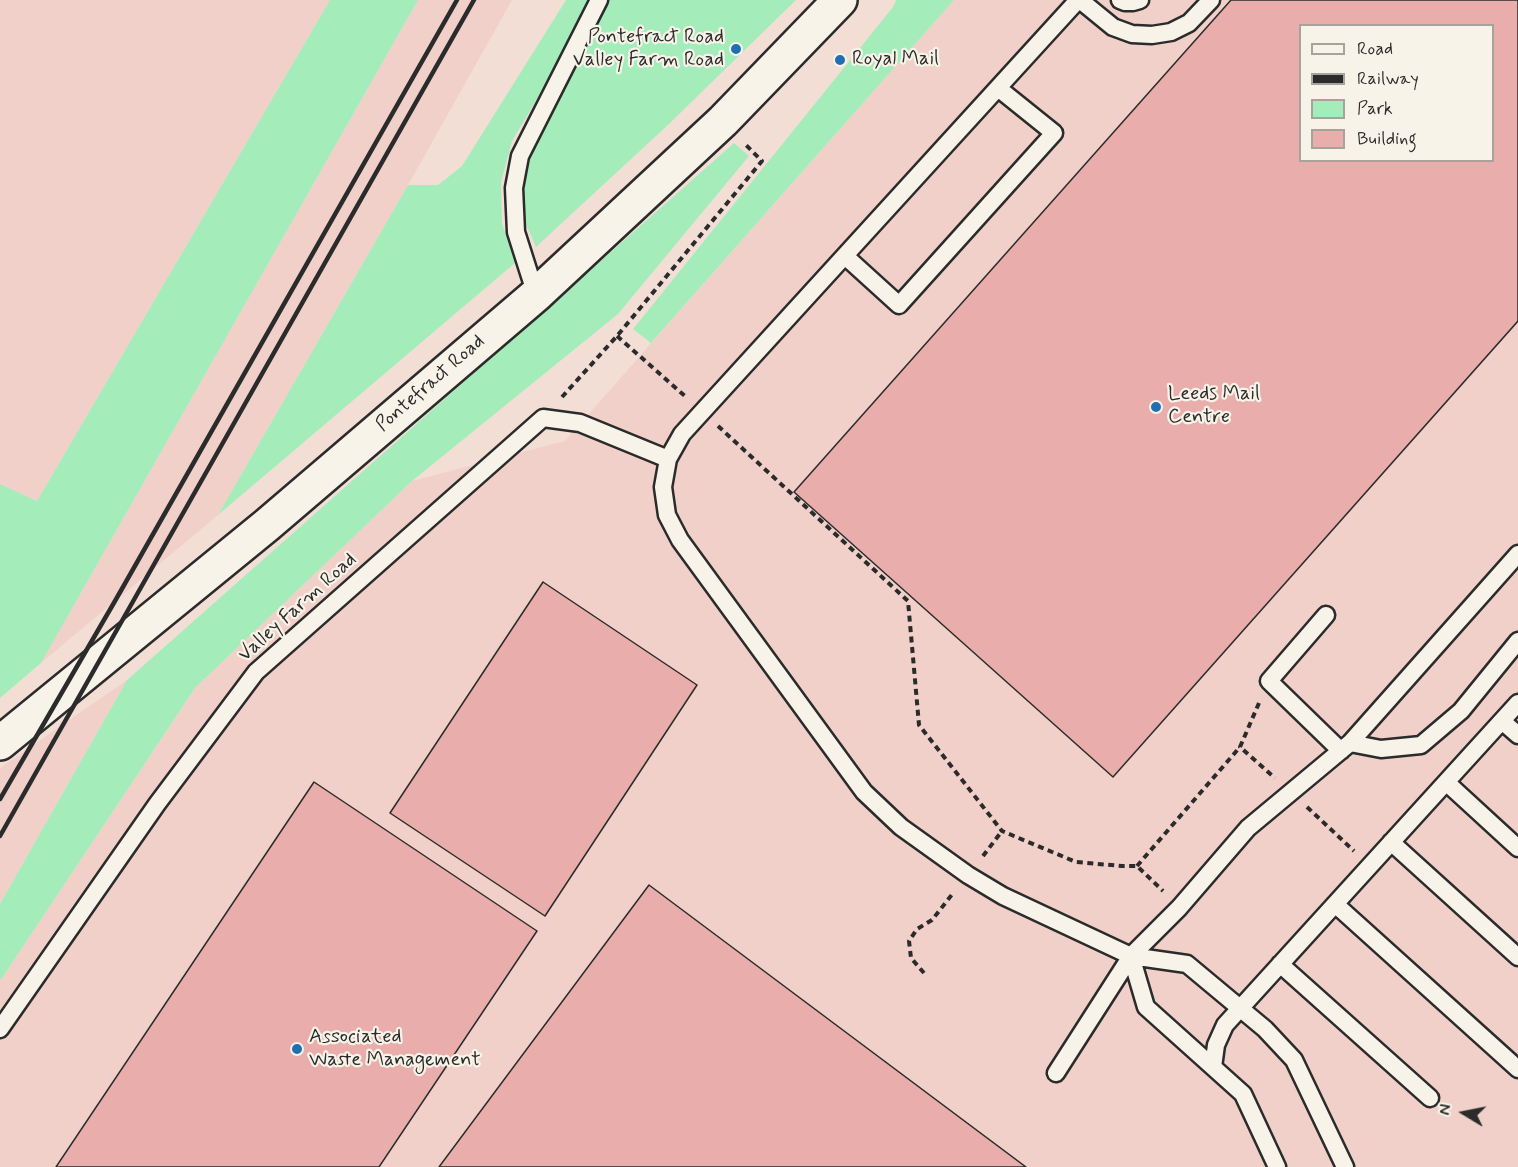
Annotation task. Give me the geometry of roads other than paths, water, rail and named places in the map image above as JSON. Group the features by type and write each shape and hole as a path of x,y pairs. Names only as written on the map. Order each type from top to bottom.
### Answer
{"main road":[{"name":"Pontefract Road","path":"0,743 258,532 536,295 723,121 840,0"}],"lane":[{"path":"536,295 516,232 514,189 520,156 599,0"},
{"path":"1211,0 1189,23 1171,32 1152,36 1132,34 1113,27 1079,0 682,434 668,459 663,487 667,515 680,540 864,792 901,827 968,876 1004,896 1131,956 1187,964 1265,1029 1294,1060 1345,1167"},
{"path":"1120,0 1125,2 1140,0"},
{"path":"845,256 899,305 1054,134 998,88"},
{"name":"Valley Farm Road","path":"0,1029 157,804 256,672 543,418 580,423 668,459"},
{"path":"1056,1072 1131,956 1179,908 1248,828 1345,747 1518,554"},
{"path":"1326,615 1269,681 1345,747 1381,749 1420,746 1461,711 1518,641"},
{"path":"1213,1067 1216,1046 1226,1025 1240,1008 1518,703"},
{"path":"1502,721 1518,735"},
{"path":"1446,782 1518,848"},
{"path":"1391,842 1518,957"},
{"path":"1335,904 1518,1069"},
{"path":"1131,956 1146,1007 1243,1094 1277,1167"},
{"path":"1280,964 1430,1098"}],"railway":[{"path":"0,799 457,0"},
{"path":"0,836 474,0"}],"place":[{"name":"Pontefract Road Valley Farm Road","path":"736,49"},
{"name":"Royal Mail","path":"840,60"},
{"name":"Leeds Mail Centre","path":"1156,407"},
{"name":"Associated Waste Management","path":"297,1049"}]}
